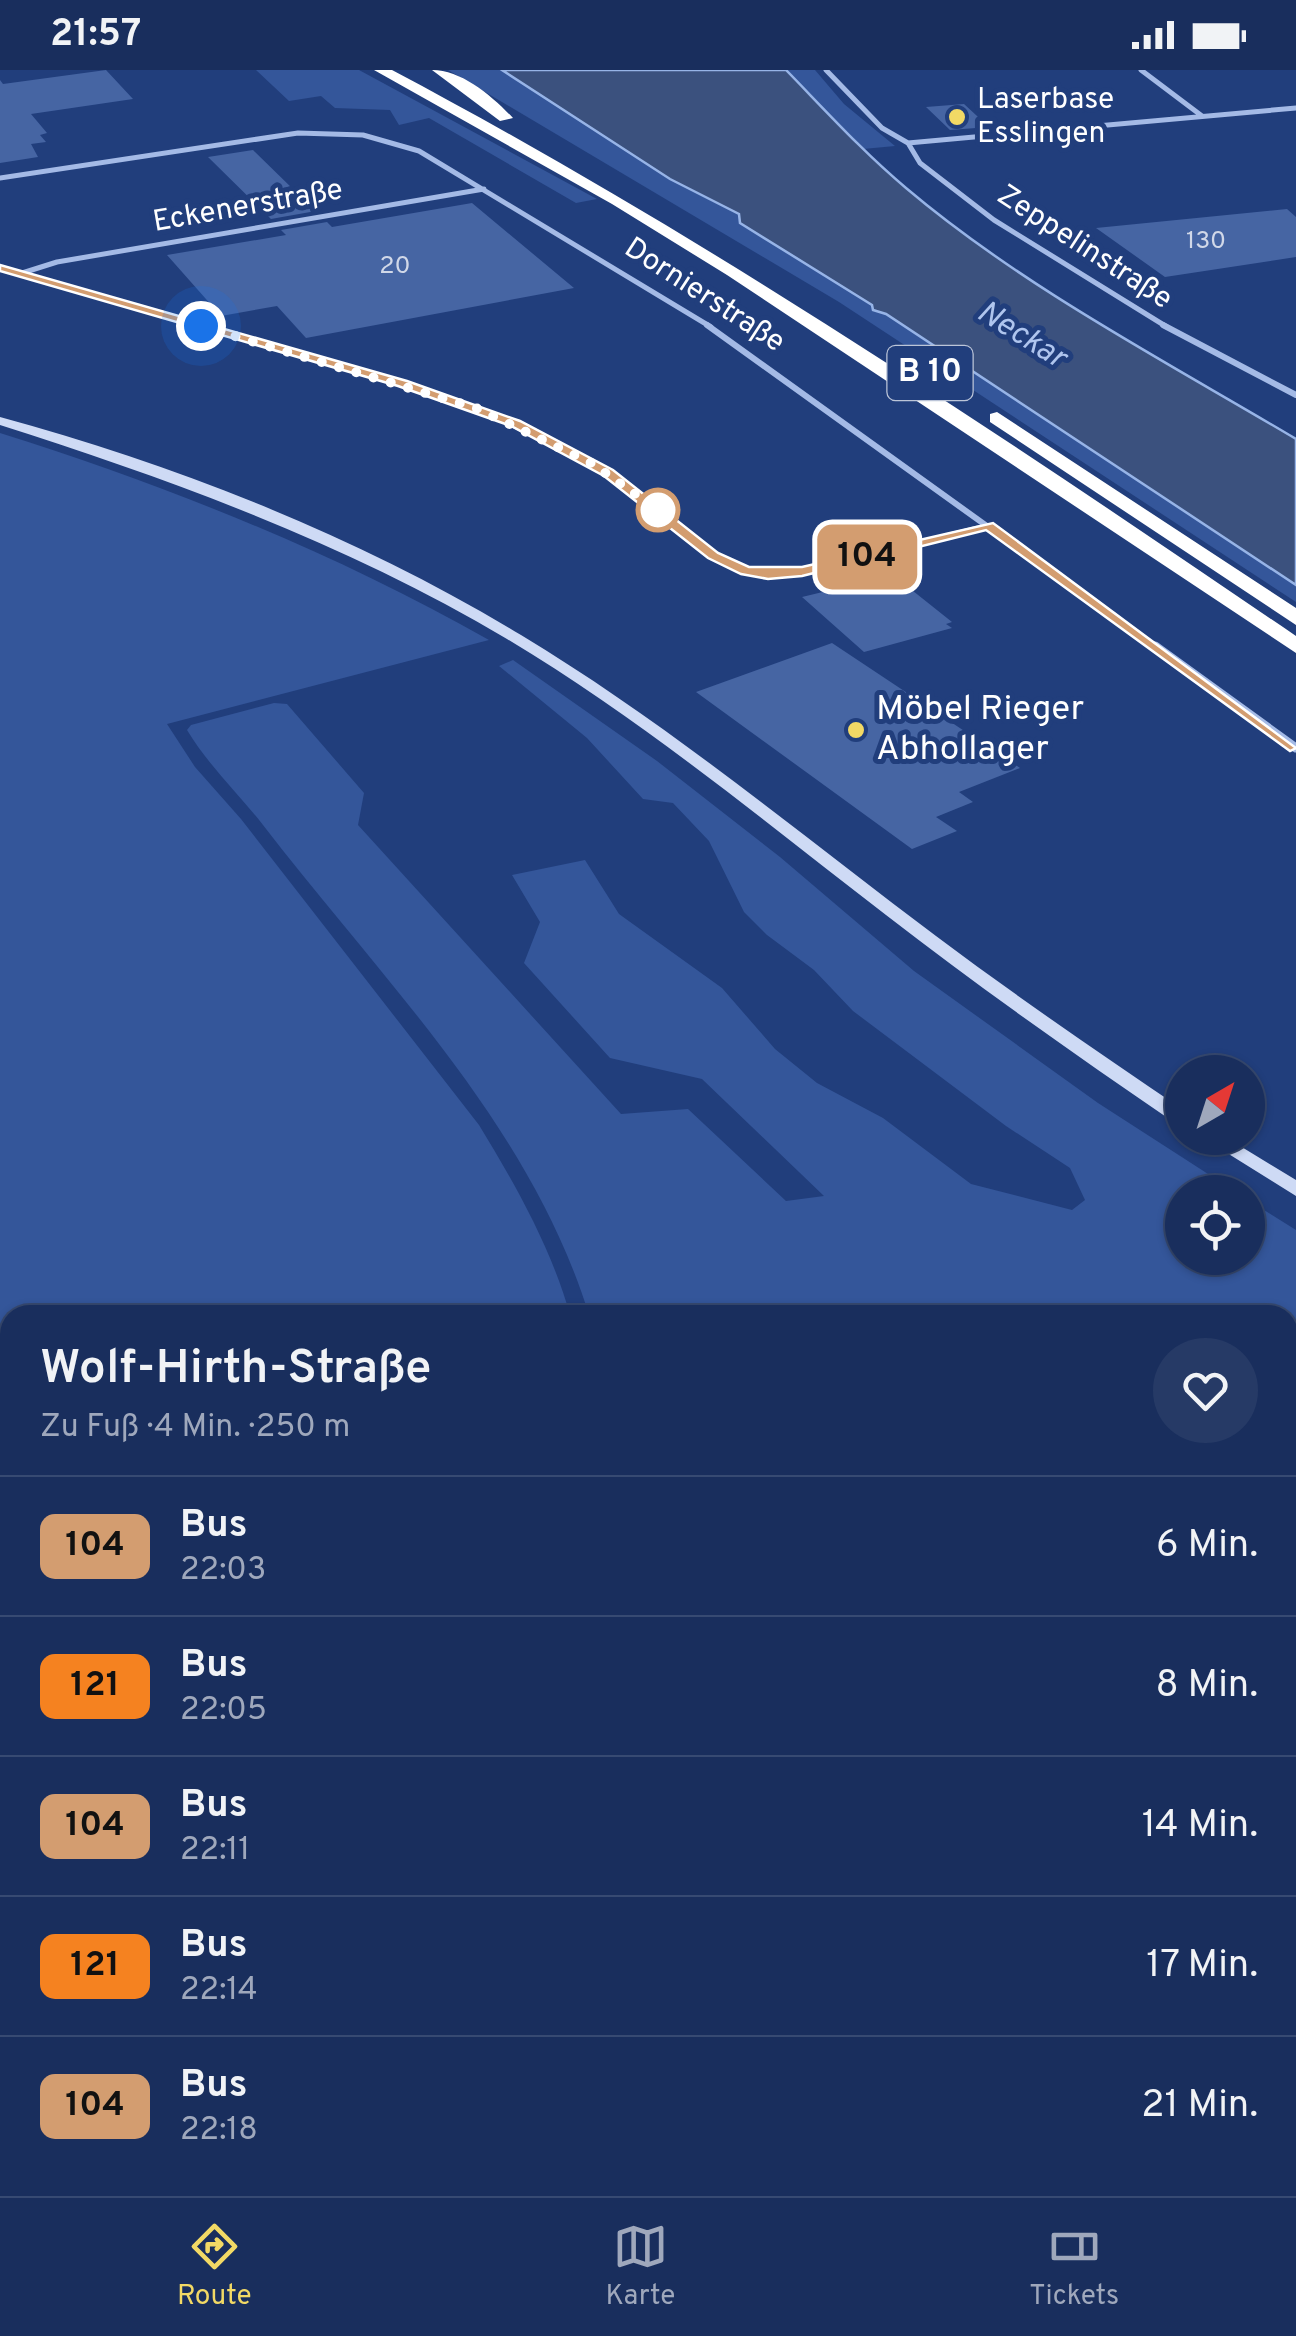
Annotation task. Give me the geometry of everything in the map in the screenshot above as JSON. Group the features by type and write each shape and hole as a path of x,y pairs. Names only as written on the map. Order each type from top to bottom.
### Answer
{"highway":[{"name":"B 10","path":"380,70 532,150 746,277 1296,646"},
{"name":"B 10","path":"410,70 622,183 787,282 1296,618"},
{"path":"439,70 480,96 505,118"}],"main road":[{"path":"0,421 182,481 327,538 514,636 648,726 954,958 1165,1106"},
{"path":"1243,1155 1293,1184"}],"street":[{"name":"Zeppelinstraße","path":"826,70 885,130 908,143 920,163 1047,255 1176,333 1296,396"},
{"path":"1142,70 1202,117"},
{"path":"908,143 1296,108"},
{"name":"Dornierstraße","path":"0,178 272,136 331,132 374,137 410,147 708,325 1296,748"},
{"name":"Eckenerstraße","path":"19,274 57,262 485,189"},
{"path":"0,268 486,412 591,463 713,556 746,571 802,572 988,526"}],"shaded area":[{"path":"256,70 359,70 597,199 576,203 429,118 399,125 390,110 335,108 321,96 289,101"},
{"path":"448,70 502,70 670,179 739,214 740,223 872,305 873,310 886,314 1296,585 1296,602 839,302"},
{"path":"786,70 815,70 844,104 895,146 863,149"},
{"path":"0,433 127,476 250,524 371,578 489,640 167,724 195,767 241,819 479,1125 542,1241 567,1305 0,1305"},
{"path":"513,660 657,761 780,857 914,971 1165,1146 1165,1155 1179,1155 1210,1175 1165,1175 1165,1275 1265,1275 1265,1211 1296,1230 1296,1305 585,1305 563,1245 530,1180 491,1117 403,998 187,730 191,725 274,703 287,704 364,793 358,825 621,1114 688,1109 786,1201 824,1196 702,1079 610,1058 524,963 540,922 512,875 585,860 619,914 722,988 775,1049 817,1083 883,1118 971,1184 1072,1210 1085,1200 1070,1168 1006,1126 853,1011 814,970 767,935 744,912 709,841 673,803 643,799 587,738 499,666"}],"water":[{"name":"Neckar","path":"502,70 786,70 890,174 951,224 1046,290 1296,439 1296,585 886,314 873,310 872,305 740,223 739,214 670,179"}],"building":[{"path":"106,70 133,99 31,114 47,133 40,135 46,142 31,144 38,157 0,163 0,80 3,84"},
{"name":"Laserbase Esslingen","path":"964,104 989,127 950,130 926,107"},
{"path":"253,150 316,211 271,219 208,157"},
{"path":"472,203 574,288 306,338 277,306 221,316 167,255 286,235 281,230 327,222 332,227"},
{"path":"1287,209 1296,217 1296,257 1165,277 1096,228"},
{"path":"893,575 952,622 946,624 952,628 864,652 802,597"},
{"name":"Möbel Rieger Abhollager","path":"832,643 1020,768 959,792 973,802 936,817 957,831 912,849 696,692"}],"bus line":[{"name":"104","path":"0,268 402,384 515,424 608,473 713,556 746,571 802,572 988,526 1296,748"}],"place":[{"name":"Laserbase Esslingen","path":"957,117"},
{"name":"Möbel Rieger Abhollager","path":"856,730"}],"route":[{"path":"201,326 476,408 591,463 658,510"}]}
